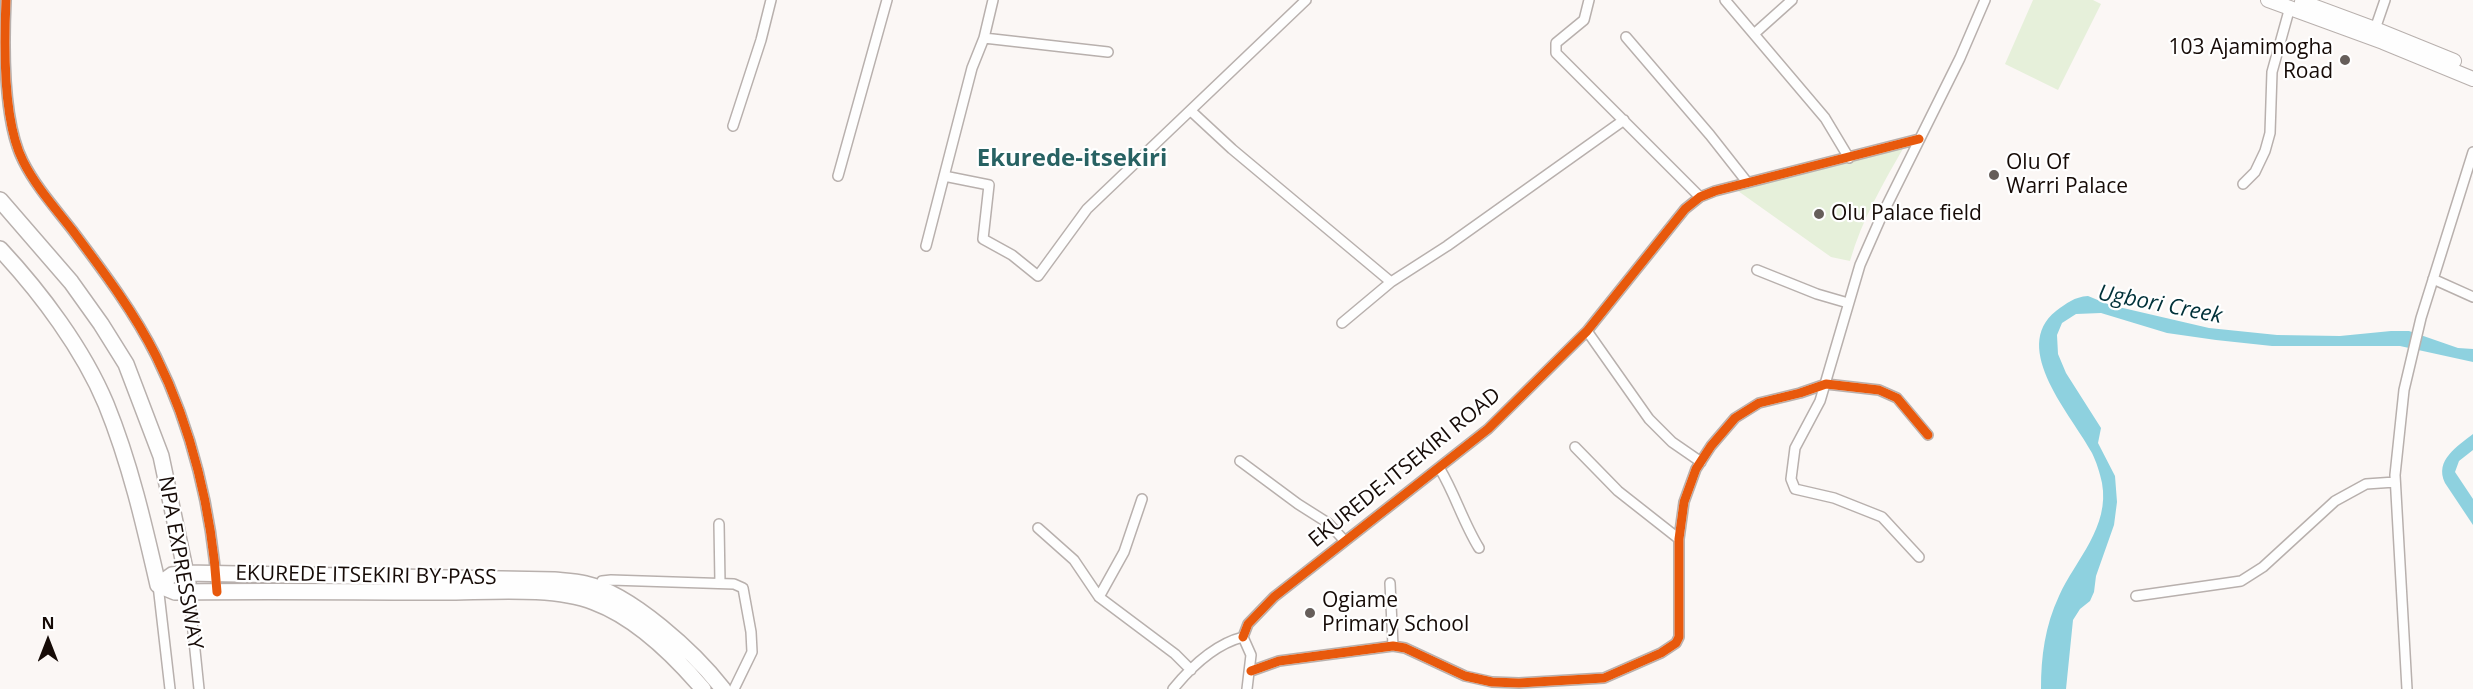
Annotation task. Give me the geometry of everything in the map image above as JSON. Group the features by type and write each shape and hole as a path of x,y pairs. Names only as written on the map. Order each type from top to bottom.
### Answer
{"main road":[{"path":"2268,0 2292,4 2322,4 2375,29 2473,69"},
{"path":"2292,4 2473,79"},
{"name":"NPA EXPRESSWAY","path":"0,200 71,282 126,364 161,456 189,592"},
{"path":"0,249 50,308 105,402 135,490 158,585"},
{"name":"EKUREDE ITSEKIRI BY-PASS","path":"158,585 172,575 186,573 554,580 587,584 626,602 652,620 699,662 723,689"},
{"name":"EKUREDE ITSEKIRI BY-PASS","path":"158,585 175,592 569,594 616,612 658,643 685,668 703,689"}],"street":[{"path":"6,0 7,75 17,147 33,177 98,264 156,357 196,463 207,510 217,592"},
{"path":"733,126 761,40 771,0"},
{"path":"838,176 887,0"},
{"path":"926,246 972,68 984,38 993,0"},
{"path":"944,176 989,185 983,239 1012,255 1038,276 1087,209 1306,0"},
{"path":"1589,0 1584,20 1556,44 1555,50 1700,197"},
{"path":"1725,0 1825,118 1850,158"},
{"path":"1754,34 1792,0"},
{"path":"1919,557 1882,517 1834,498 1795,489 1792,485 1795,448 1820,401 1848,303 1865,255 1960,58 1984,0"},
{"path":"2375,29 2385,0"},
{"path":"2243,184 2255,172 2270,133 2272,72 2292,4"},
{"path":"1626,37 1747,182"},
{"path":"984,38 1108,52"},
{"path":"1191,111 1259,172 1390,282"},
{"path":"1342,323 1390,282 1447,246 1624,120"},
{"name":"EKUREDE-ITSEKIRI ROAD","path":"1243,637 1248,624 1274,597 1488,429 1587,331 1685,209 1700,197 1747,182 1919,139"},
{"path":"2407,689 2395,482 2404,390 2421,318 2473,152"},
{"path":"1757,270 1817,294 1848,303"},
{"path":"2433,279 2473,297"},
{"path":"1587,331 1648,418 1672,442 1701,462"},
{"path":"1251,670 1279,661 1393,646 1405,648 1465,676 1492,682 1604,678 1661,653 1676,643 1679,637 1679,539 1684,502 1701,462 1735,418 1759,403 1826,384 1879,390 1897,398 1928,435"},
{"path":"1575,447 1618,491 1679,539"},
{"path":"1240,461 1328,523 1344,540"},
{"path":"1440,468 1456,498 1468,530 1479,548"},
{"path":"2136,596 2241,581 2263,567 2335,501 2366,484 2395,482"},
{"path":"1099,597 1124,552 1142,499"},
{"path":"719,524 720,583"},
{"path":"1038,528 1074,560 1099,597 1175,654 1191,670"},
{"path":"600,589 602,581 611,580 720,583 734,584 743,588 752,652 734,689"},
{"path":"1390,584 1393,646"},
{"name":"NPA EXPRESSWAY","path":"158,585 170,689"},
{"name":"NPA EXPRESSWAY","path":"189,592 199,689"},
{"path":"1173,689 1225,641 1243,637 1251,655 1247,689"}],"green space":[{"path":"2033,0 2093,0 2101,4 2058,90 2005,64"},
{"name":"Olu Palace field","path":"1905,145 1867,216 1850,261 1831,257 1738,191"}],"water":[{"path":"2088,296 2110,305 2209,328 2277,335 2340,336 2409,331 2458,348 2473,349 2473,362 2400,346 2272,346 2216,340 2167,333 2101,313 2076,314 2062,323 2057,335 2058,354 2066,373 2101,428 2098,443 2115,476 2117,502 2114,525 2096,576 2094,592 2090,601 2080,609 2073,620 2066,689 2041,689 2043,653 2050,619 2066,582 2090,542 2101,514 2103,499 2102,483 2095,460 2049,382 2042,363 2039,344 2043,326 2056,311 2075,299"},
{"path":"2473,434 2473,450 2459,461 2455,472 2473,499 2473,525 2442,475 2449,454"}],"cycle path":[{"path":"6,0 6,82 16,145 46,198 96,261 128,308 156,356 169,384 190,441 205,501 217,592"},
{"path":"1243,637 1248,624 1274,597 1488,429 1587,331 1685,209 1700,197 1715,191 1919,139"},
{"path":"1251,671 1279,661 1393,646 1405,648 1465,676 1492,682 1519,683 1604,678 1661,653 1676,643 1679,637 1679,539 1684,502 1696,469 1711,446 1735,418 1759,403 1826,384 1879,390 1897,398 1928,435"}],"place":[{"name":"103 Ajamimogha Road","path":"2345,60"},
{"name":"Olu Of Warri Palace","path":"1994,175"},
{"name":"Olu Palace field","path":"1819,214"},
{"name":"Ogiame Primary School","path":"1310,613"}],"district":[{"name":"Ekurede-itsekiri","path":"1072,159"}],"water label":[{"name":"Ugbori Creek","path":"2160,305"}]}
